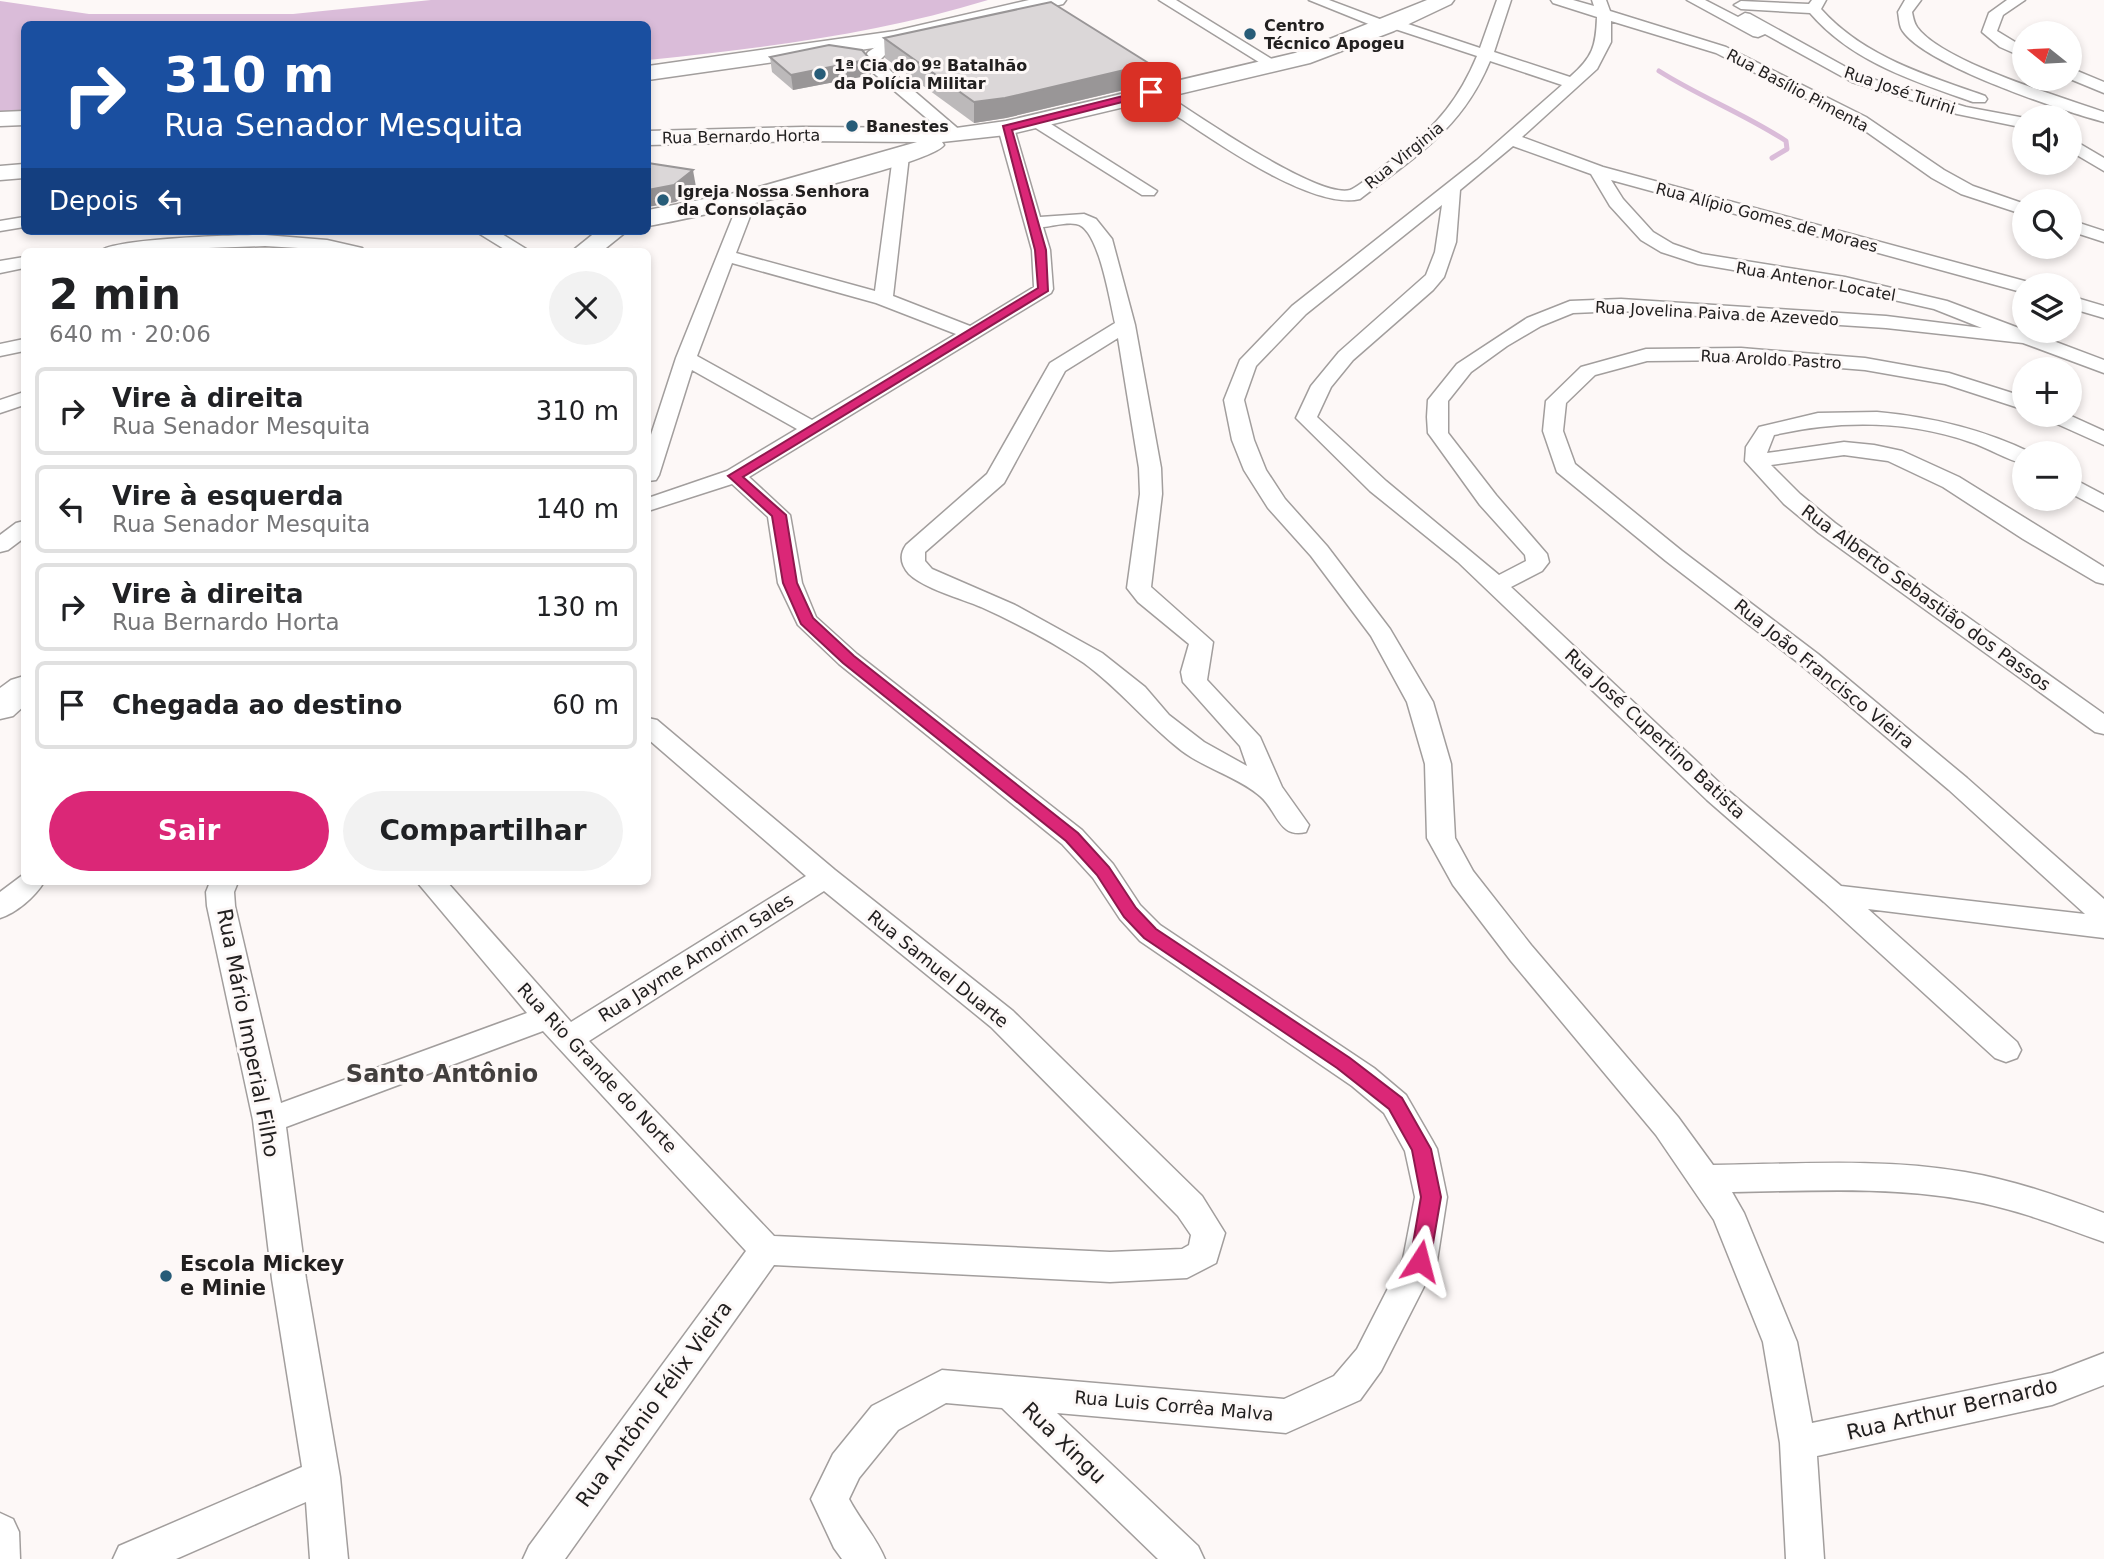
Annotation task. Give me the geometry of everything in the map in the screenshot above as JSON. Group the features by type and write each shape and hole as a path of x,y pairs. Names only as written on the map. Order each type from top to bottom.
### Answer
{"main road":[{"path":"651,73 895,38 1056,0"},
{"name":"Rua Bernardo Horta","path":"651,138 803,134 956,135 1006,128 1151,92 1275,66 1388,25 1444,0"},
{"path":"0,119 21,118"},
{"path":"651,217 748,198 901,156 956,135"},
{"path":"0,173 21,171"},
{"path":"0,707 21,690"}],"street":[{"path":"1166,0 1275,66"},
{"path":"1316,0 1575,84"},
{"name":"Rua Virginia","path":"1151,92 1284,176 1339,195 1354,195 1455,112 1486,55 1504,0"},
{"name":"Rua Basílio Pimenta","path":"1558,0 1602,7 1721,50 1860,120 1952,182 2012,205"},
{"path":"1694,0 1744,13 1817,5 1840,35 1878,59 2012,112"},
{"path":"1914,0 1909,2 1903,15 1905,24 1920,42 2007,83 2104,117"},
{"path":"2012,48 1989,32 1990,20 1998,10 2018,0"},
{"path":"1602,7 1604,42 1592,66 1511,139 1298,310 1247,364 1234,400 1255,470 1276,503 1319,551 1382,634 1420,702 1438,764 1441,838 1463,877 1521,953 1667,1126 1707,1179 1728,1213 1780,1342 1798,1443 1805,1559"},
{"path":"1744,13 1795,63"},
{"name":"Rua José Turini","path":"1744,13 1857,79 1963,111 2012,120"},
{"path":"895,38 873,55 871,61 956,135"},
{"path":"2082,78 2104,88"},
{"path":"1816,80 1860,120"},
{"path":"1037,122 1149,191"},
{"path":"651,504 735,476 968,332 1044,289 1041,250 1035,223 1006,128"},
{"name":"Rua Alípio Gomes de Moraes","path":"1511,139 1597,171 2012,283"},
{"path":"2082,151 2104,166"},
{"path":"883,299 901,156"},
{"name":"Rua Antenor Locatel","path":"1597,171 1616,202 1647,236 1667,248 1709,261 1845,283 1940,305 2012,335"},
{"path":"1306,418 1311,399 1323,381 1373,329 1437,274 1445,245 1451,188"},
{"path":"651,466 686,358 748,198"},
{"path":"1035,223 1069,218 1090,223 1103,239 1125,325 1150,468 1151,494 1139,588 1146,597 1201,642 1202,647 1192,671 1195,682 1251,743 1270,790 1296,825"},
{"path":"0,226 21,222"},
{"path":"2082,229 2104,237"},
{"path":"491,235 515,248"},
{"path":"156,248 263,239 334,248"},
{"path":"726,256 883,299 968,332"},
{"path":"0,267 21,264"},
{"name":"Rua Jovelina Paiva de Azevedo","path":"1496,586 1534,566 1538,562 1536,554 1488,500 1438,433 1438,400 1464,368 1534,322 1570,307 1621,305 1886,322 2012,337"},
{"path":"2082,306 2104,312"},
{"path":"1125,325 1058,367 996,478 914,550 914,567 924,574 1007,610 1093,658 1136,693 1160,721 1195,748 1270,790"},
{"name":"Rua Antenor Locatel","path":"2034,343 2104,367"},
{"path":"0,349 21,346"},
{"name":"Rua Aroldo Pastro","path":"1553,430 1556,401 1588,371 1646,355 1741,354 1865,364 1949,379 2012,400"},
{"path":"686,358 812,429"},
{"path":"0,407 21,399"},
{"name":"Rua José Cupertino Batista","path":"1306,418 1378,485 1416,514 1496,586 1716,794 1835,895 2006,1050"},
{"path":"2012,453 1943,425 1875,418 1823,419 1766,432 1757,447 1756,461 1842,449 1874,451 1905,460 1943,476 2020,527 2104,577"},
{"path":"2078,427 2104,439"},
{"name":"Rua João Francisco Vieira","path":"1553,430 1565,467 1809,659 1958,784 2104,915"},
{"name":"Rua Alberto Sebastião dos Passos","path":"1756,461 1792,499 1827,528 2104,726"},
{"name":"Rua Luis Corrêa Malva","path":"735,476 779,515 790,583 806,620 848,660 1072,837 1103,871 1130,912 1150,933 1352,1069 1395,1104 1421,1149 1431,1197 1420,1261 1368,1360 1347,1388 1286,1416 1008,1390"},
{"path":"2082,490 2104,504"},
{"path":"0,545 15,528"},
{"name":"Rua Samuel Duarte","path":"651,729 824,877 1002,1019 1190,1206 1208,1233 1204,1253 1187,1263 1110,1267 766,1250"},
{"name":"Rua Jayme Amorim Sales","path":"269,1120 558,1028 824,877"},
{"path":"0,908 27,885"},
{"name":"Rua Mário Imperial Filho","path":"223,885 220,892 221,906 269,1120 289,1279 322,1477 329,1559"},
{"name":"Rua Rio Grande do Norte","path":"434,885 558,1028 766,1250"},
{"path":"1835,895 2104,927"},
{"path":"1707,1179 1866,1177 1964,1186 2018,1197 2104,1228"},
{"name":"Rua Antônio Félix Vieira","path":"542,1559 766,1250"},
{"name":"Rua Arthur Bernardo","path":"1798,1443 2052,1389 2104,1369"},
{"name":"Rua Xingu","path":"866,1559 847,1535 830,1499 846,1466 885,1418 942,1386 1008,1390 1185,1559"},
{"path":"132,1559 322,1477"},
{"path":"0,1532 1,1559"}],"shaded area":[{"path":"431,0 988,0 862,31 777,45 651,60 651,21 21,21 21,111 0,112 0,1 89,14 293,14"}],"building":[{"path":"1051,2 1150,64 1005,98 974,102 884,38"},
{"path":"829,45 862,50 870,59 791,75 770,57"},
{"path":"651,163 693,170 674,185 651,189"}],"waterway":[{"path":"1659,71 1786,141 1787,149 1772,158"}],"place":[{"name":"Centro Técnico Apogeu","path":"1250,34"},
{"name":"1ª Cia do 9º Batalhão da Polícia Militar","path":"820,74"},
{"name":"Banestes","path":"852,126"},
{"name":"Igreja Nossa Senhora da Consolação","path":"663,200"},
{"name":"Escola Mickey e Minie","path":"166,1276"}],"district":[{"name":"Santo Antônio","path":"442,1074"}],"route":[{"path":"1151,92 1006,128 1035,223 1041,250 1044,289 968,332 735,476 779,515 790,583 796,600 806,620 848,660 1072,837 1103,871 1130,912 1150,933 1263,1007 1363,1077 1395,1104 1421,1149 1431,1197 1420,1261"}]}
